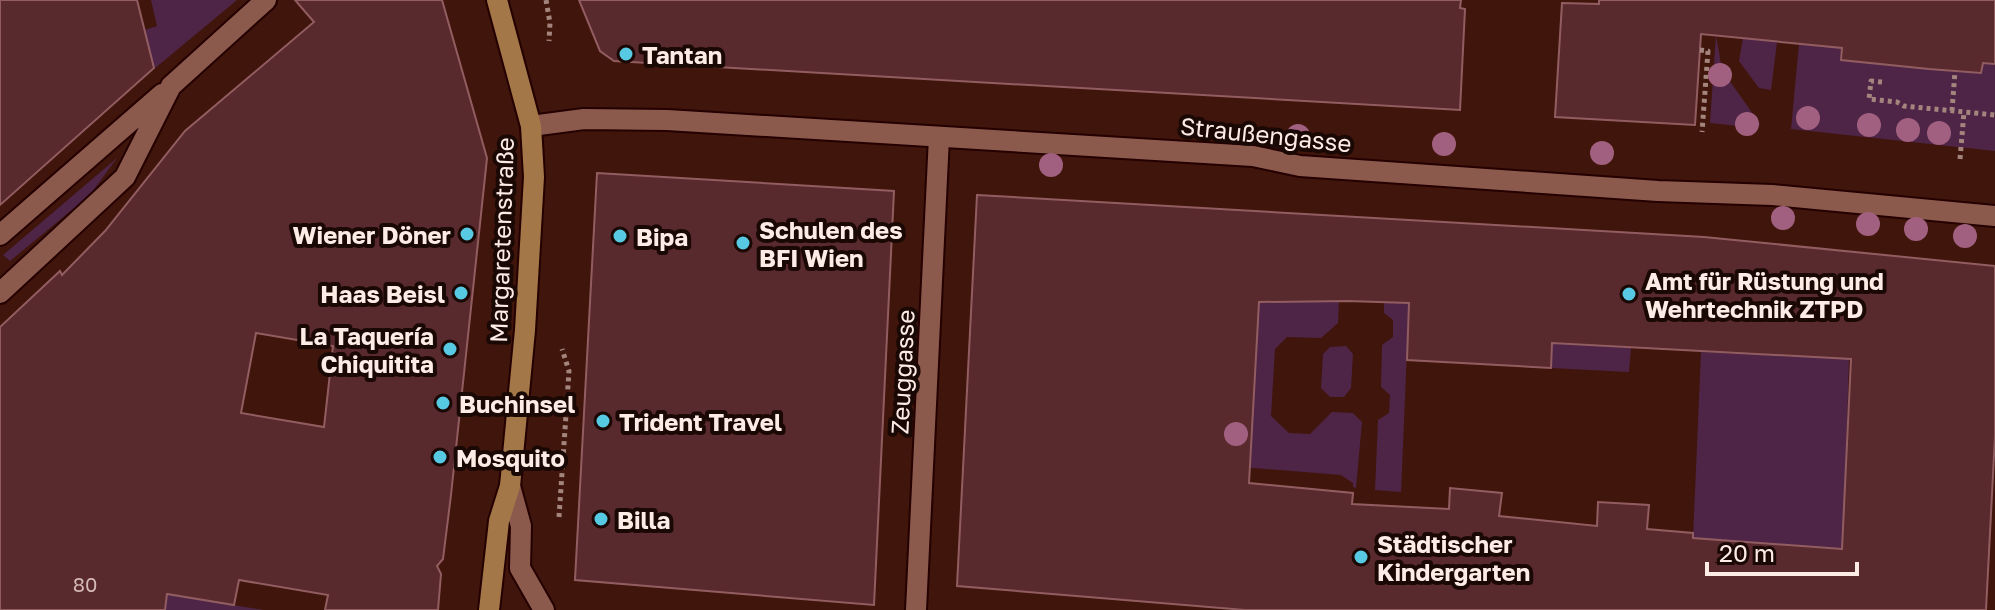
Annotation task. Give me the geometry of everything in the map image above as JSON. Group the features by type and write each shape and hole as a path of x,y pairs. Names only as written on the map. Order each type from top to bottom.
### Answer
{"street":[{"path":"0,235 266,0"},
{"name":"Margaretenstraße","path":"489,610 499,521 510,486 531,253 534,177 531,126 497,0"},
{"path":"0,293 125,177 171,86"},
{"name":"Straußengasse","path":"531,126 584,119 667,120 1253,156 1300,166 1772,195 1995,216"},
{"name":"Zeuggasse","path":"916,610 939,137"},
{"name":"Margaretenstraße","path":"510,486 521,526 520,568 544,610"}],"path":[{"path":"1700,50 1708,51 1702,132"},
{"path":"1952,111 1955,71"},
{"path":"1882,82 1871,81 1869,99 1995,115"},
{"path":"1960,159 1964,112"}],"shaded area":[{"path":"151,0 237,0 154,69 145,30 157,26"},
{"path":"1716,35 1722,70 1760,124 1757,128 1710,123"},
{"path":"1743,38 1777,42 1771,90 1759,88 1739,61"},
{"path":"1799,44 1842,48 1841,60 1981,73 1983,63 1995,64 1995,151 1791,129"},
{"path":"117,158 90,195 10,261 3,255"},
{"path":"1259,302 1339,302 1338,323 1321,338 1287,337 1275,349 1271,416 1289,433 1310,434 1332,412 1353,413 1362,422 1356,488 1341,475 1228,466 1252,428"},
{"path":"1384,302 1409,303 1401,492 1375,490 1378,420 1389,413 1390,395 1381,387 1382,345 1393,337 1393,320 1384,313"},
{"path":"1552,343 1631,348 1629,372 1551,368"},
{"path":"1346,346 1353,354 1351,388 1344,397 1330,397 1321,388 1323,354 1330,347"},
{"path":"1701,352 1849,359 1843,549 1693,538"},
{"path":"167,594 264,610 165,610"}],"building":[{"path":"0,0 137,0 154,68 0,205"},
{"path":"295,0 442,0 487,158 451,495 443,559 437,566 441,574 438,610 325,610 328,595 239,580 234,605 167,594 165,610 0,610 0,327 60,271 62,275 105,231 185,131 314,22","holes":["256,333 333,346 324,427 241,413"]},
{"path":"579,0 1461,0 1460,8 1465,9 1460,110 614,61 600,51"},
{"path":"1599,0 1995,0 1995,64 1983,63 1981,73 1929,69 1841,60 1842,48 1701,34 1695,125 1555,117 1562,3 1599,4"},
{"path":"597,173 894,191 874,605 575,580"},
{"path":"977,195 1704,237 1995,266 1995,436 1986,610 1245,610 957,586","holes":["1259,302 1409,303 1407,360 1551,368 1552,343 1851,359 1842,549 1693,538 1693,533 1647,529 1649,505 1598,502 1597,526 1499,516 1502,493 1450,488 1449,509 1352,504 1353,493 1249,483"]}],"place":[{"name":"Tantan","path":"626,54"},
{"name":"Wiener Döner","path":"467,234"},
{"name":"Bipa","path":"620,236"},
{"name":"Schulen des BFI Wien","path":"743,243"},
{"name":"Haas Beisl","path":"461,293"},
{"name":"Amt für Rüstung und Wehrtechnik ZTPD","path":"1629,294"},
{"name":"La Taquería Chiquitita","path":"450,349"},
{"name":"Buchinsel","path":"443,403"},
{"name":"Trident Travel","path":"603,421"},
{"name":"Mosquito","path":"440,457"},
{"name":"Billa","path":"601,519"},
{"name":"Städtischer Kindergarten","path":"1361,557"}]}
